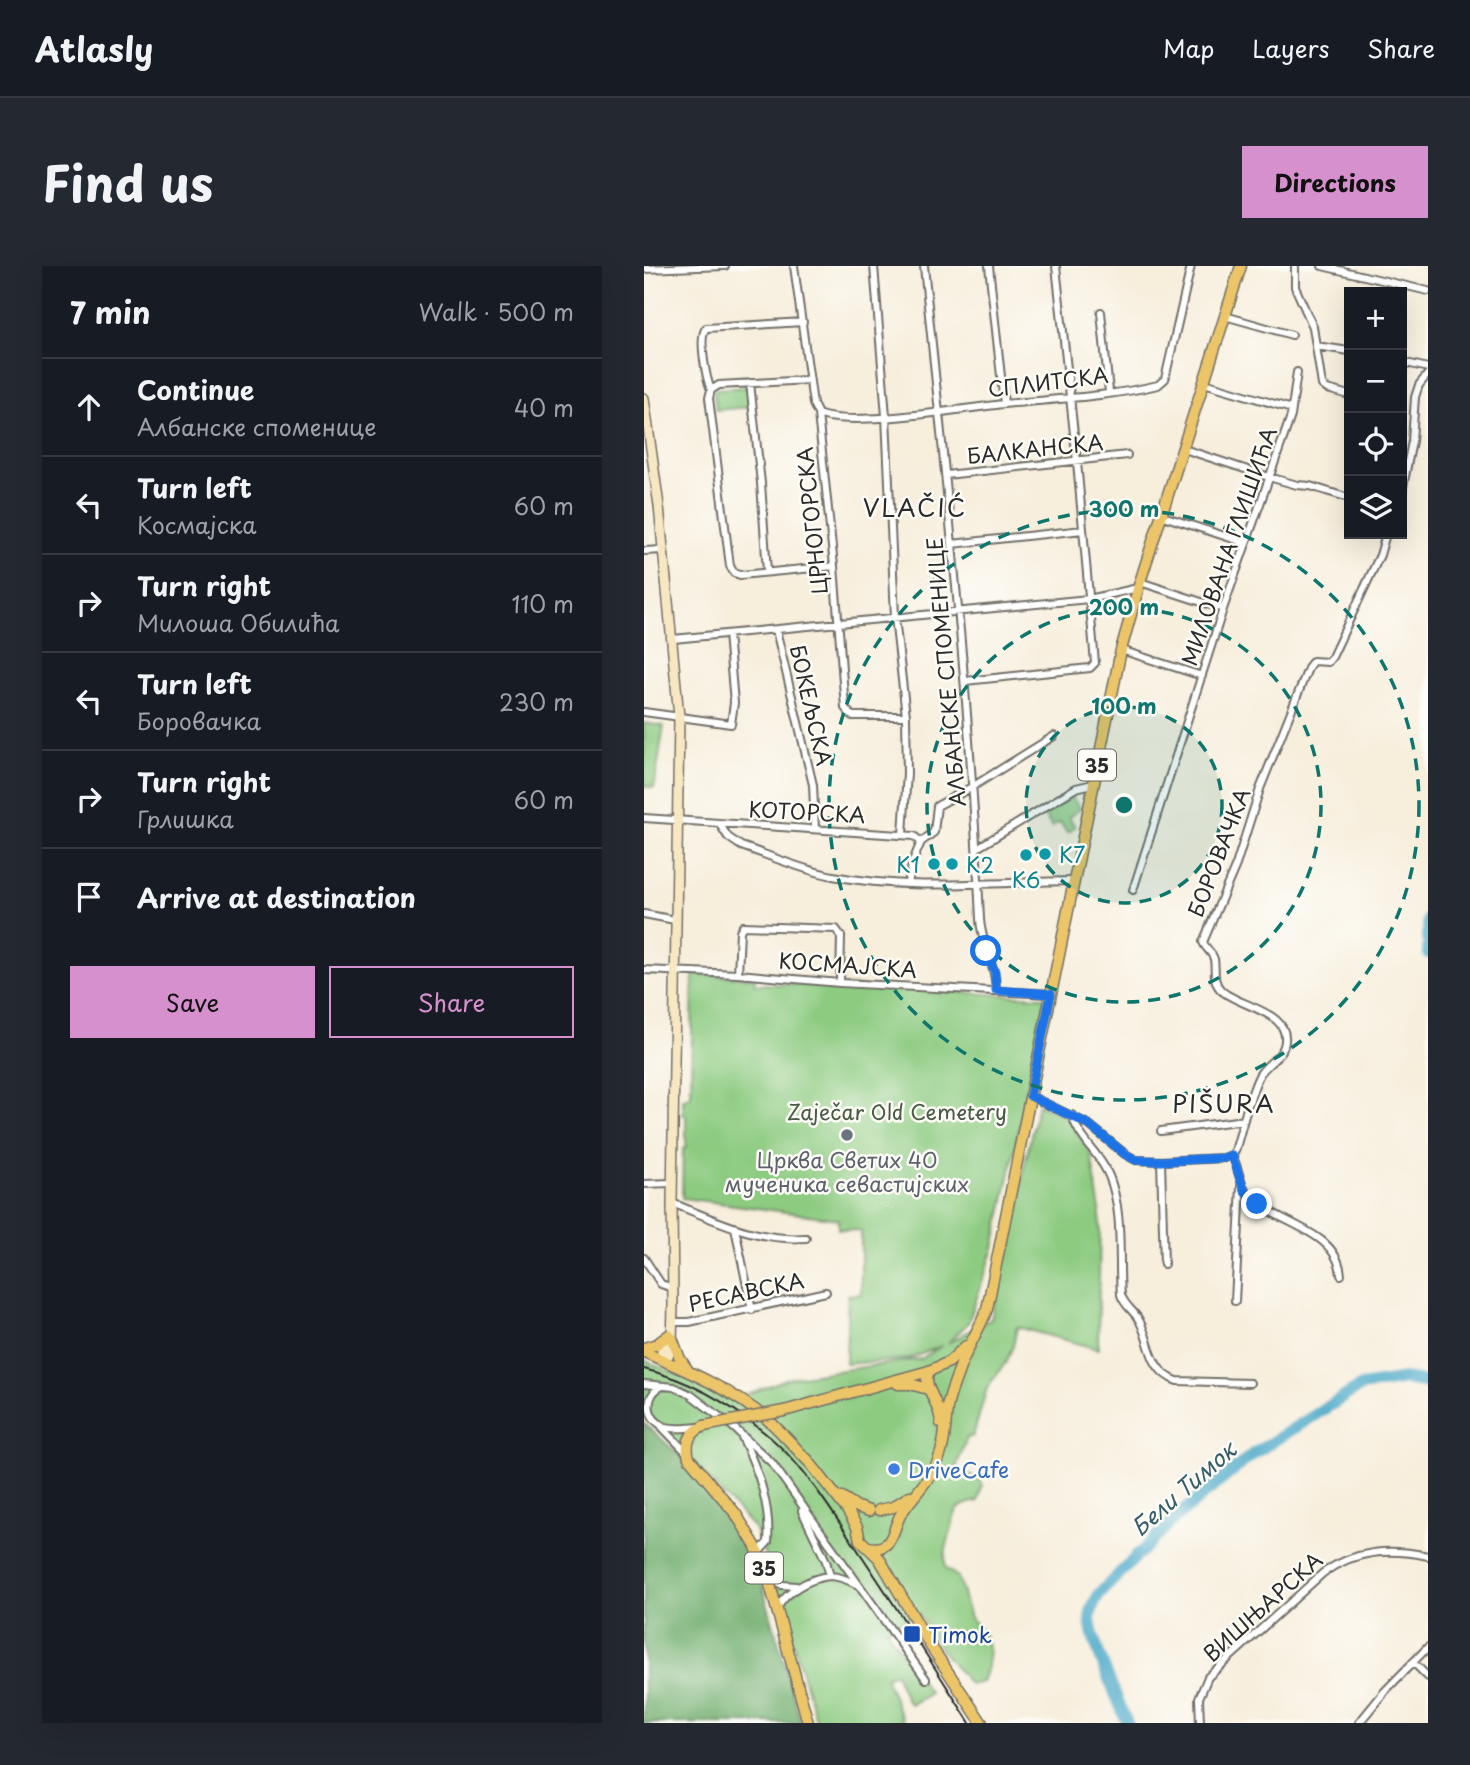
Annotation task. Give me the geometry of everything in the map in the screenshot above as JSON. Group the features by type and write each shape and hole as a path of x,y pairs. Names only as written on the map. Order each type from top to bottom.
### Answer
{"main road":[{"name":"35","path":"876,1387 910,1384 942,1396 951,1391 962,1360 981,1326 995,1275 1121,650 1139,585 1241,266"},
{"name":"35","path":"704,1426 784,1411 876,1387 940,1366 968,1344 981,1318 995,1275"},
{"path":"644,1350 657,1344 671,1331 680,1359 690,1372"},
{"path":"644,1350 719,1386 749,1405 774,1426 846,1500 890,1517 895,1527"},
{"path":"940,1366 950,1369 956,1379"},
{"path":"856,1527 861,1517 906,1500 932,1464 939,1443 941,1424 940,1411 926,1380 929,1371"},
{"path":"911,1614 889,1567 890,1542 902,1512 925,1485 937,1463 944,1439 951,1391"},
{"path":"687,1453 689,1438 704,1426"},
{"name":"35","path":"687,1453 691,1463 739,1518 758,1553 777,1609 808,1723"},
{"path":"807,1460 847,1510 860,1540 879,1558 911,1614 982,1723"},
{"path":"869,1547 879,1548 890,1542"}],"street":[{"path":"644,269 725,266"},
{"name":"ЦРНОГОРСКА","path":"794,266 813,404 818,414 846,712 852,716 906,716"},
{"path":"874,266 886,416 895,617 906,716 907,773 903,834"},
{"name":"АЛБАНСКЕ СПОМЕНИЦЕ","path":"924,266 965,681 981,935 994,966 996,990"},
{"path":"989,266 1004,404"},
{"path":"965,681 1094,666 1077,462 1056,266"},
{"name":"СПЛИТСКА","path":"818,414 839,419 938,412 1070,398 1161,383 1165,379 1191,266"},
{"path":"1295,266 1295,287 1307,310 1317,346 1322,385 1344,394"},
{"path":"1322,266 1428,291"},
{"path":"1101,312 1109,392"},
{"path":"1225,316 1292,335"},
{"path":"803,322 706,328 702,334 706,377 711,390 709,398 731,569 738,575 834,566"},
{"path":"1317,346 1344,350"},
{"path":"1407,363 1428,368"},
{"name":"МИЛОВАНА ГЛИШИЋА","path":"1133,890 1223,609 1292,409 1297,372"},
{"path":"1405,476 1412,441 1415,397 1419,385 1428,374"},
{"path":"711,390 719,385 810,380"},
{"path":"750,383 767,572"},
{"path":"1204,383 1292,409"},
{"path":"644,398 664,550 679,717 672,1183 673,1288 671,1331 662,1349 663,1360"},
{"path":"1184,449 1269,477 1344,496"},
{"name":"БАЛКАНСКА","path":"946,475 1127,456"},
{"path":"1163,516 1246,543"},
{"path":"952,544 1083,530"},
{"name":"БОРОВАЧКА","path":"1232,1155 1258,1078 1266,1065 1282,1052 1284,1035 1273,1017 1218,987 1213,972 1213,956 1203,942 1236,865 1260,789 1309,666 1313,662 1330,661 1380,555 1385,539"},
{"path":"644,551 664,550"},
{"path":"673,639 1089,599 1139,585 1223,609"},
{"name":"БОКЕЉСКА","path":"776,630 813,785 815,829"},
{"path":"644,712 731,723 734,703 728,634"},
{"path":"1121,650 1202,676"},
{"path":"908,883 911,866 922,842 934,832 937,806 1054,736"},
{"path":"977,848 1076,788 1093,784"},
{"name":"КОТОРСКА","path":"644,818 903,834 918,837 922,842"},
{"path":"719,823 724,833 736,844 822,873 872,881 908,883 1074,881"},
{"path":"644,914 676,919"},
{"path":"738,974 742,927 745,925 836,929 841,936 840,982"},
{"name":"КОСМАЈСКА","path":"644,970 1051,994"},
{"path":"1030,1096 1088,1124 1132,1158 1161,1161 1224,1158 1232,1155 1241,1184 1251,1198 1263,1208 1315,1236 1338,1261 1341,1275"},
{"path":"1072,1115 1077,1127 1104,1165 1114,1191 1119,1228 1121,1296 1140,1320 1154,1359 1167,1375 1177,1381 1250,1383"},
{"path":"1161,1131 1244,1121"},
{"path":"1161,1161 1164,1264"},
{"path":"644,1184 672,1183"},
{"path":"1235,1301 1241,1184"},
{"path":"672,1203 736,1228 780,1239 806,1238"},
{"path":"736,1228 752,1310"},
{"path":"644,1258 664,1286 673,1288"},
{"name":"РЕСАВСКА","path":"671,1331 689,1322 827,1292"},
{"path":"644,1384 664,1385 691,1395 772,1463 926,1679"},
{"path":"664,1385 654,1389 647,1400 648,1412 687,1453"},
{"path":"644,1413 671,1428 704,1426"},
{"path":"739,1433 759,1473 764,1497 768,1538 767,1545 758,1553"},
{"path":"793,1493 826,1561 830,1576"},
{"name":"ВИШЊАРСКА","path":"1200,1723 1199,1698 1208,1677 1337,1562 1376,1551 1428,1556"},
{"path":"766,1572 782,1585 802,1585"},
{"path":"777,1609 784,1597 802,1585 830,1576 858,1584"},
{"path":"1359,1723 1428,1647"},
{"path":"1413,1662 1428,1677"}],"green space":[{"path":"746,387 750,407 716,410 716,389"},
{"path":"644,723 664,726 654,788 644,786"},
{"path":"1072,797 1080,809 1069,817 1075,827 1067,833 1060,822 1052,827 1044,815"},
{"name":"Zaječar Old Cemetery","path":"693,974 755,978 755,984 828,985 1046,999 994,1248 968,1323 948,1343 991,1319 1038,1104 1068,1118 1091,1154 1100,1211 1098,1349 1017,1327 1013,1346 1006,1362 987,1388 973,1436 967,1438 956,1467 965,1474 980,1479 982,1486 978,1501 963,1506 956,1512 945,1555 945,1568 958,1577 970,1618 982,1631 989,1649 987,1667 982,1682 970,1685 942,1651 918,1613 886,1629 930,1694 911,1704 907,1701 895,1673 885,1677 904,1723 817,1723 773,1575 754,1528 644,1410 644,1360 734,1400 788,1378 921,1359 943,1345 909,1359 846,1364 848,1295 861,1294 861,1231 838,1229 838,1219 682,1198 683,1149 686,1148 683,1099 691,1096"},
{"path":"644,1423 678,1454 734,1525 758,1570 801,1723 644,1723"}],"waterway":[{"name":"Бели Тимок","path":"1428,919 1428,953"},
{"name":"Бели Тимок","path":"1127,1723 1092,1631 1091,1613 1099,1594 1173,1520 1253,1454 1361,1386 1405,1379 1428,1383"}],"railway":[{"path":"644,1369 677,1379 723,1402 765,1433 789,1456 832,1512 970,1723"}],"place":[{"name":"K7","path":"1045,854"},
{"name":"K6","path":"1026,855"},
{"name":"K1","path":"934,864"},
{"name":"K2","path":"952,864"},
{"name":"Црква Светих 40 мученика севастијских","path":"847,1135"},
{"name":"DriveCafe","path":"894,1469"},
{"name":"Timok","path":"912,1634"}],"district":[{"name":"VLAČIĆ","path":"915,507"},
{"name":"PIŠURA","path":"1224,1103"}],"route":[{"path":"986,951 994,966 996,990 1051,994 1030,1096 1088,1124 1136,1160 1224,1158 1232,1155 1244,1190 1257,1204"}]}
